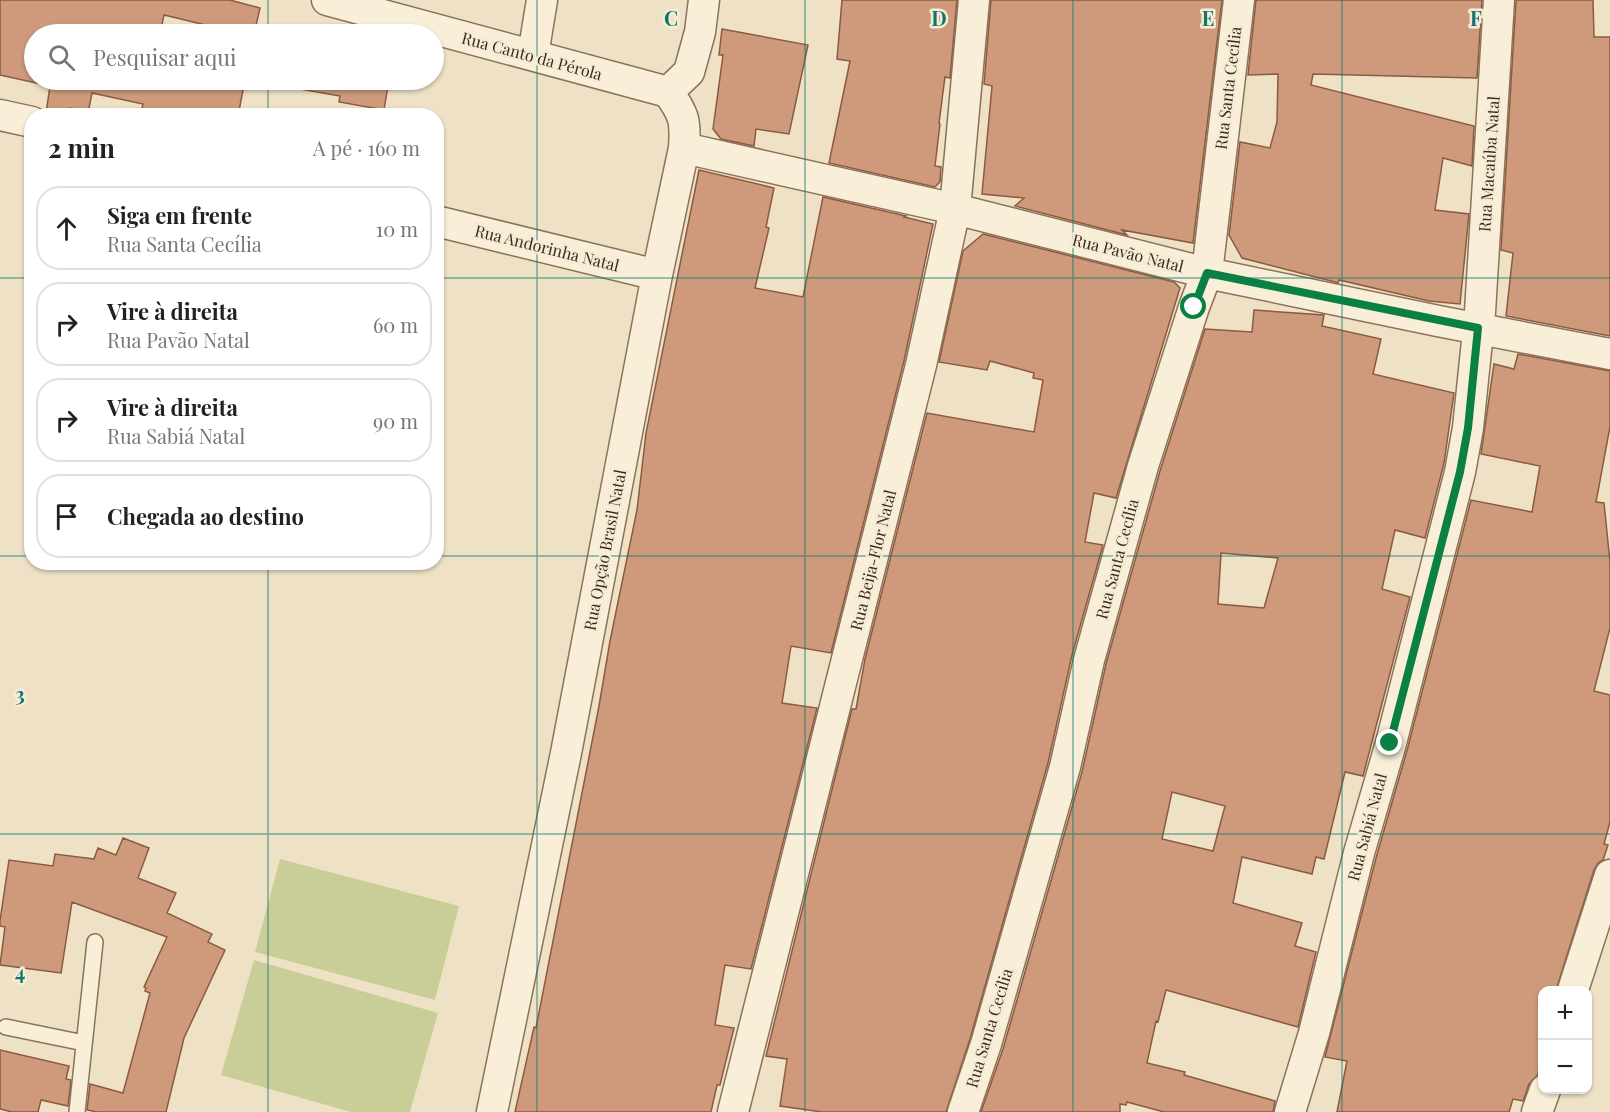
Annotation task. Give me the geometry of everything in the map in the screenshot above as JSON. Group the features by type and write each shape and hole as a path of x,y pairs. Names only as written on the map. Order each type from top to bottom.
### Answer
{"street":[{"name":"Rua Canto da Pérola","path":"327,0 414,24"},
{"path":"533,55 542,0"},
{"path":"668,92 689,72 700,32 704,0"},
{"name":"Rua Beija-Flor Natal","path":"733,1112 921,365 955,209 974,0"},
{"name":"Rua Santa Cecília","path":"963,1112 986,1044 1065,767 1089,660 1143,466 1207,273 1239,0"},
{"name":"Rua Macaúba Natal","path":"1478,328 1499,0"},
{"name":"Rua Canto da Pérola","path":"444,32 668,92"},
{"name":"Rua Opção Brasil Natal","path":"492,1112 566,753 657,275 684,148 686,128 681,109 668,92"},
{"path":"0,115 24,120"},
{"name":"Rua Pavão Natal","path":"684,148 955,209 1207,273 1610,354"},
{"name":"Rua Andorinha Natal","path":"444,223 657,275"},
{"name":"Rua Sabiá Natal","path":"1290,1112 1314,1033 1460,472 1468,428 1478,328"},
{"path":"1574,986 1610,875"},
{"path":"1537,1112 1543,1094"}],"lane":[{"path":"77,1112 95,942"},
{"path":"6,1028 84,1043"}],"green space":[{"path":"280,859 459,906 435,1000 255,952"},
{"path":"254,960 438,1013 410,1112 351,1112 221,1075"}],"building":[{"path":"0,0 230,0 260,8 256,24 201,24 164,15 162,24 24,24 24,80 0,75"},
{"path":"842,0 957,0 950,78 945,77 939,123 935,166 941,167 940,182 935,187 829,163 850,61 837,59"},
{"path":"991,0 1222,0 1193,243 1122,230 1127,235 1015,206 1024,198 982,194 992,86 984,84"},
{"path":"1256,0 1482,0 1477,78 1313,74 1311,85 1474,126 1472,166 1443,158 1435,210 1469,214 1460,304 1429,301 1339,280 1338,283 1242,258 1229,235 1240,142 1270,148 1277,122 1278,74 1248,75"},
{"path":"1516,0 1593,0 1594,37 1610,37 1610,336 1506,316 1513,253 1501,250"},
{"path":"722,29 808,45 789,134 756,129 754,146 721,139 713,129 723,55 719,55"},
{"path":"49,90 243,90 240,108 142,108 143,104 92,93 89,108 47,108"},
{"path":"306,90 387,90 384,108 339,102 340,96"},
{"path":"699,170 774,188 766,227 769,228 755,288 803,297 823,197 933,224 904,361 831,653 791,646 782,703 817,708 751,969 725,965 715,1025 734,1028 711,1112 515,1112 534,1027 536,1028 599,706 637,510 646,433"},
{"path":"983,234 1174,282 1180,288 1116,498 1094,493 1085,542 1103,545 1072,655 1048,763 970,1039 946,1112 822,1112 780,1106 787,1059 766,1056 852,709 856,709 865,659 927,413 1034,432 1043,380 1033,378 1034,373 990,361 987,370 939,362 963,251"},
{"path":"1254,310 1324,315 1322,326 1381,339 1373,374 1454,393 1444,463 1425,538 1395,530 1382,589 1410,597 1363,776 1345,772 1324,859 1316,857 1312,874 1242,857 1233,903 1302,923 1295,946 1316,952 1298,1027 1166,990 1158,1022 1156,1021 1147,1063 1185,1072 1184,1075 1275,1101 1273,1112 1164,1112 1127,1102 1126,1105 1120,1104 1120,1112 981,1112 1003,1049 1082,772 1106,664 1160,471 1205,329 1252,332","holes":["1221,553 1278,558 1264,608 1218,604","1172,792 1225,806 1213,851 1162,839"]},
{"path":"1518,354 1610,371 1610,427 1596,502 1604,503 1610,562 1610,628 1594,691 1610,695 1610,822 1604,844 1608,845 1603,860 1594,870 1557,986 1538,986 1538,1075 1529,1084 1523,1101 1513,1099 1509,1112 1337,1112 1347,1061 1325,1057 1471,500 1532,512 1540,466 1481,454 1494,364 1514,369"},
{"path":"123,838 149,848 138,878 176,893 167,913 212,934 208,942 225,950 184,1038 166,1112 87,1110 90,1084 123,1093 150,993 145,991 144,987 167,937 72,902 61,973 0,965 5,927 0,926 0,921 9,860 53,866 55,854 94,859 98,848 116,855"},
{"path":"0,1050 69,1066 66,1079 71,1080 68,1106 41,1100 38,1112 12,1112 0,1109"}],"route":[{"path":"1194,307 1207,273 1478,328 1468,428 1460,472 1390,743"}]}
